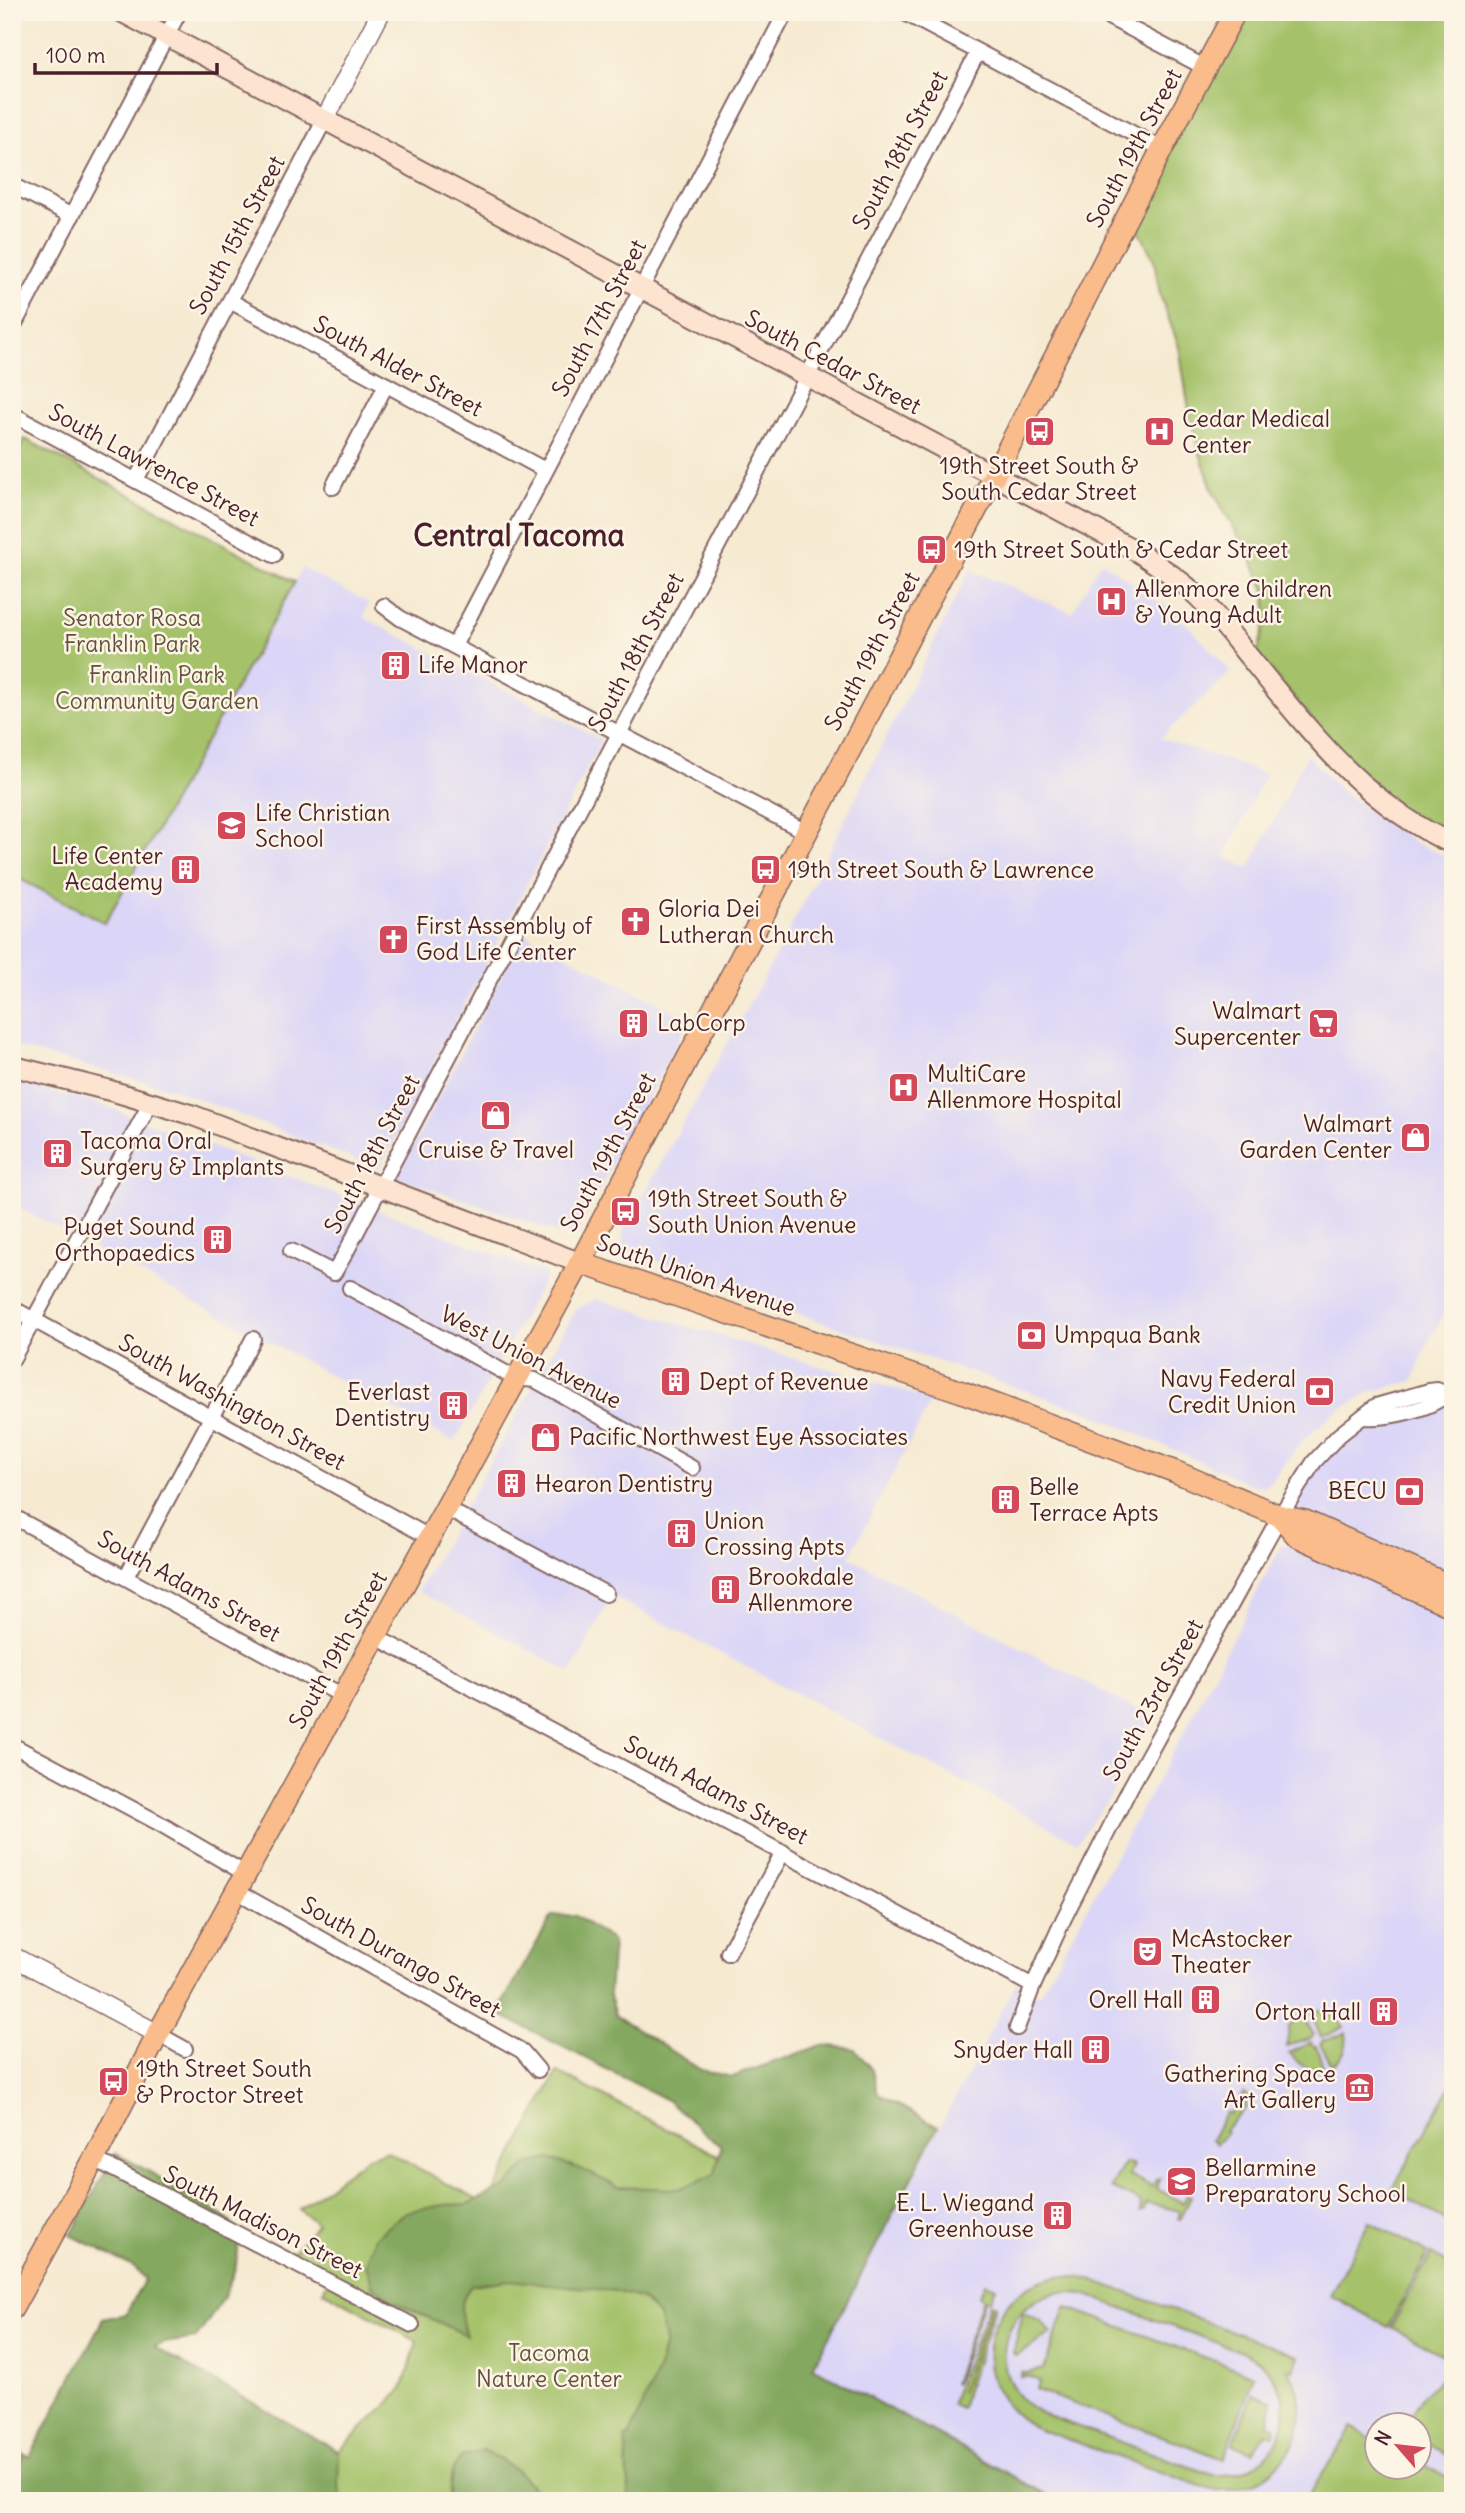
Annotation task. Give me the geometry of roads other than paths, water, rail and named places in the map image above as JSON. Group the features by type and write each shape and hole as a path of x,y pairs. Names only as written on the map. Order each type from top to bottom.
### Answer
{"main road":[{"name":"South Cedar Street","path":"122,12 1118,541 1174,576 1212,610 1318,741 1353,778 1408,820 1453,844"},
{"name":"South 19th Street","path":"12,2309 444,1508 580,1263 1235,12"},
{"name":"South Union Avenue","path":"12,1066 192,1115 580,1263 998,1405 1164,1468 1280,1516 1305,1521 1453,1587"},
{"name":"South Union Avenue","path":"1280,1516 1297,1536 1453,1607"}],"street":[{"path":"12,329 179,12"},
{"name":"South 15th Street","path":"136,480 381,12"},
{"name":"South 17th Street","path":"454,646 786,12"},
{"path":"903,12 1162,149"},
{"path":"1099,12 1206,68"},
{"name":"South 18th Street","path":"290,1251 334,1273 978,52"},
{"path":"12,185 72,216"},
{"name":"South Alder Street","path":"230,301 545,470"},
{"path":"332,486 386,385"},
{"name":"South Lawrence Street","path":"12,414 274,555"},
{"path":"384,606 400,618 806,832"},
{"path":"12,1360 151,1102"},
{"name":"West Union Avenue","path":"350,1287 515,1378 535,1380 692,1468"},
{"name":"South Washington Street","path":"12,1308 429,1537"},
{"path":"126,1577 253,1339"},
{"name":"South 23rd Street","path":"1017,2028 1032,1986 1077,1889 1280,1516 1314,1462 1338,1436 1364,1417 1385,1417 1438,1401 1449,1393"},
{"path":"444,1508 606,1594"},
{"name":"South Adams Street","path":"12,1516 343,1696"},
{"name":"South Adams Street","path":"376,1637 1032,1986"},
{"name":"South Durango Street","path":"12,1745 157,1822 241,1883 522,2050 538,2070"},
{"path":"728,1953 783,1852"},
{"path":"12,1955 185,2049"},
{"name":"South Madison Street","path":"94,2159 412,2325"}],"place":[{"name":"19th Street South & South Cedar Street","path":"1039,432"},
{"name":"Cedar Medical Center","path":"1159,432"},
{"name":"19th Street South & Cedar Street","path":"931,550"},
{"name":"Allenmore Children & Young Adult","path":"1112,602"},
{"name":"Life Manor","path":"395,665"},
{"name":"Life Christian School","path":"232,826"},
{"name":"Life Center Academy","path":"186,869"},
{"name":"19th Street South & Lawrence","path":"765,870"},
{"name":"Gloria Dei Lutheran Church","path":"635,922"},
{"name":"First Assembly of God Life Center","path":"393,939"},
{"name":"LabCorp","path":"634,1023"},
{"name":"Walmart Supercenter","path":"1324,1024"},
{"name":"MultiCare Allenmore Hospital","path":"904,1087"},
{"name":"Cruise & Travel","path":"496,1116"},
{"name":"Walmart Garden Center","path":"1415,1137"},
{"name":"Tacoma Oral Surgery & Implants","path":"57,1154"},
{"name":"19th Street South & South Union Avenue","path":"625,1212"},
{"name":"Puget Sound Orthopaedics","path":"218,1240"},
{"name":"Umpqua Bank","path":"1031,1335"},
{"name":"Dept of Revenue","path":"676,1382"},
{"name":"Navy Federal Credit Union","path":"1319,1392"},
{"name":"Everlast Dentistry","path":"453,1405"},
{"name":"Pacific Northwest Eye Associates","path":"546,1437"},
{"name":"Hearon Dentistry","path":"512,1484"},
{"name":"BECU","path":"1410,1491"},
{"name":"Belle Terrace Apts","path":"1006,1500"},
{"name":"Union Crossing Apts","path":"681,1534"},
{"name":"Brookdale Allenmore","path":"725,1590"},
{"name":"McAstocker Theater","path":"1148,1952"},
{"name":"Orell Hall","path":"1206,2000"},
{"name":"Orton Hall","path":"1384,2012"},
{"name":"Snyder Hall","path":"1096,2050"},
{"name":"19th Street South & Proctor Street","path":"113,2082"},
{"name":"Gathering Space Art Gallery","path":"1359,2087"},
{"name":"Bellarmine Preparatory School","path":"1182,2181"},
{"name":"E. L. Wiegand Greenhouse","path":"1057,2216"}],"district":[{"name":"Central Tacoma","path":"519,536"}],"park label":[{"name":"Senator Rosa Franklin Park","path":"132,631"},
{"name":"Franklin Park Community Garden","path":"157,688"},
{"name":"Tacoma Nature Center","path":"549,2366"}]}
